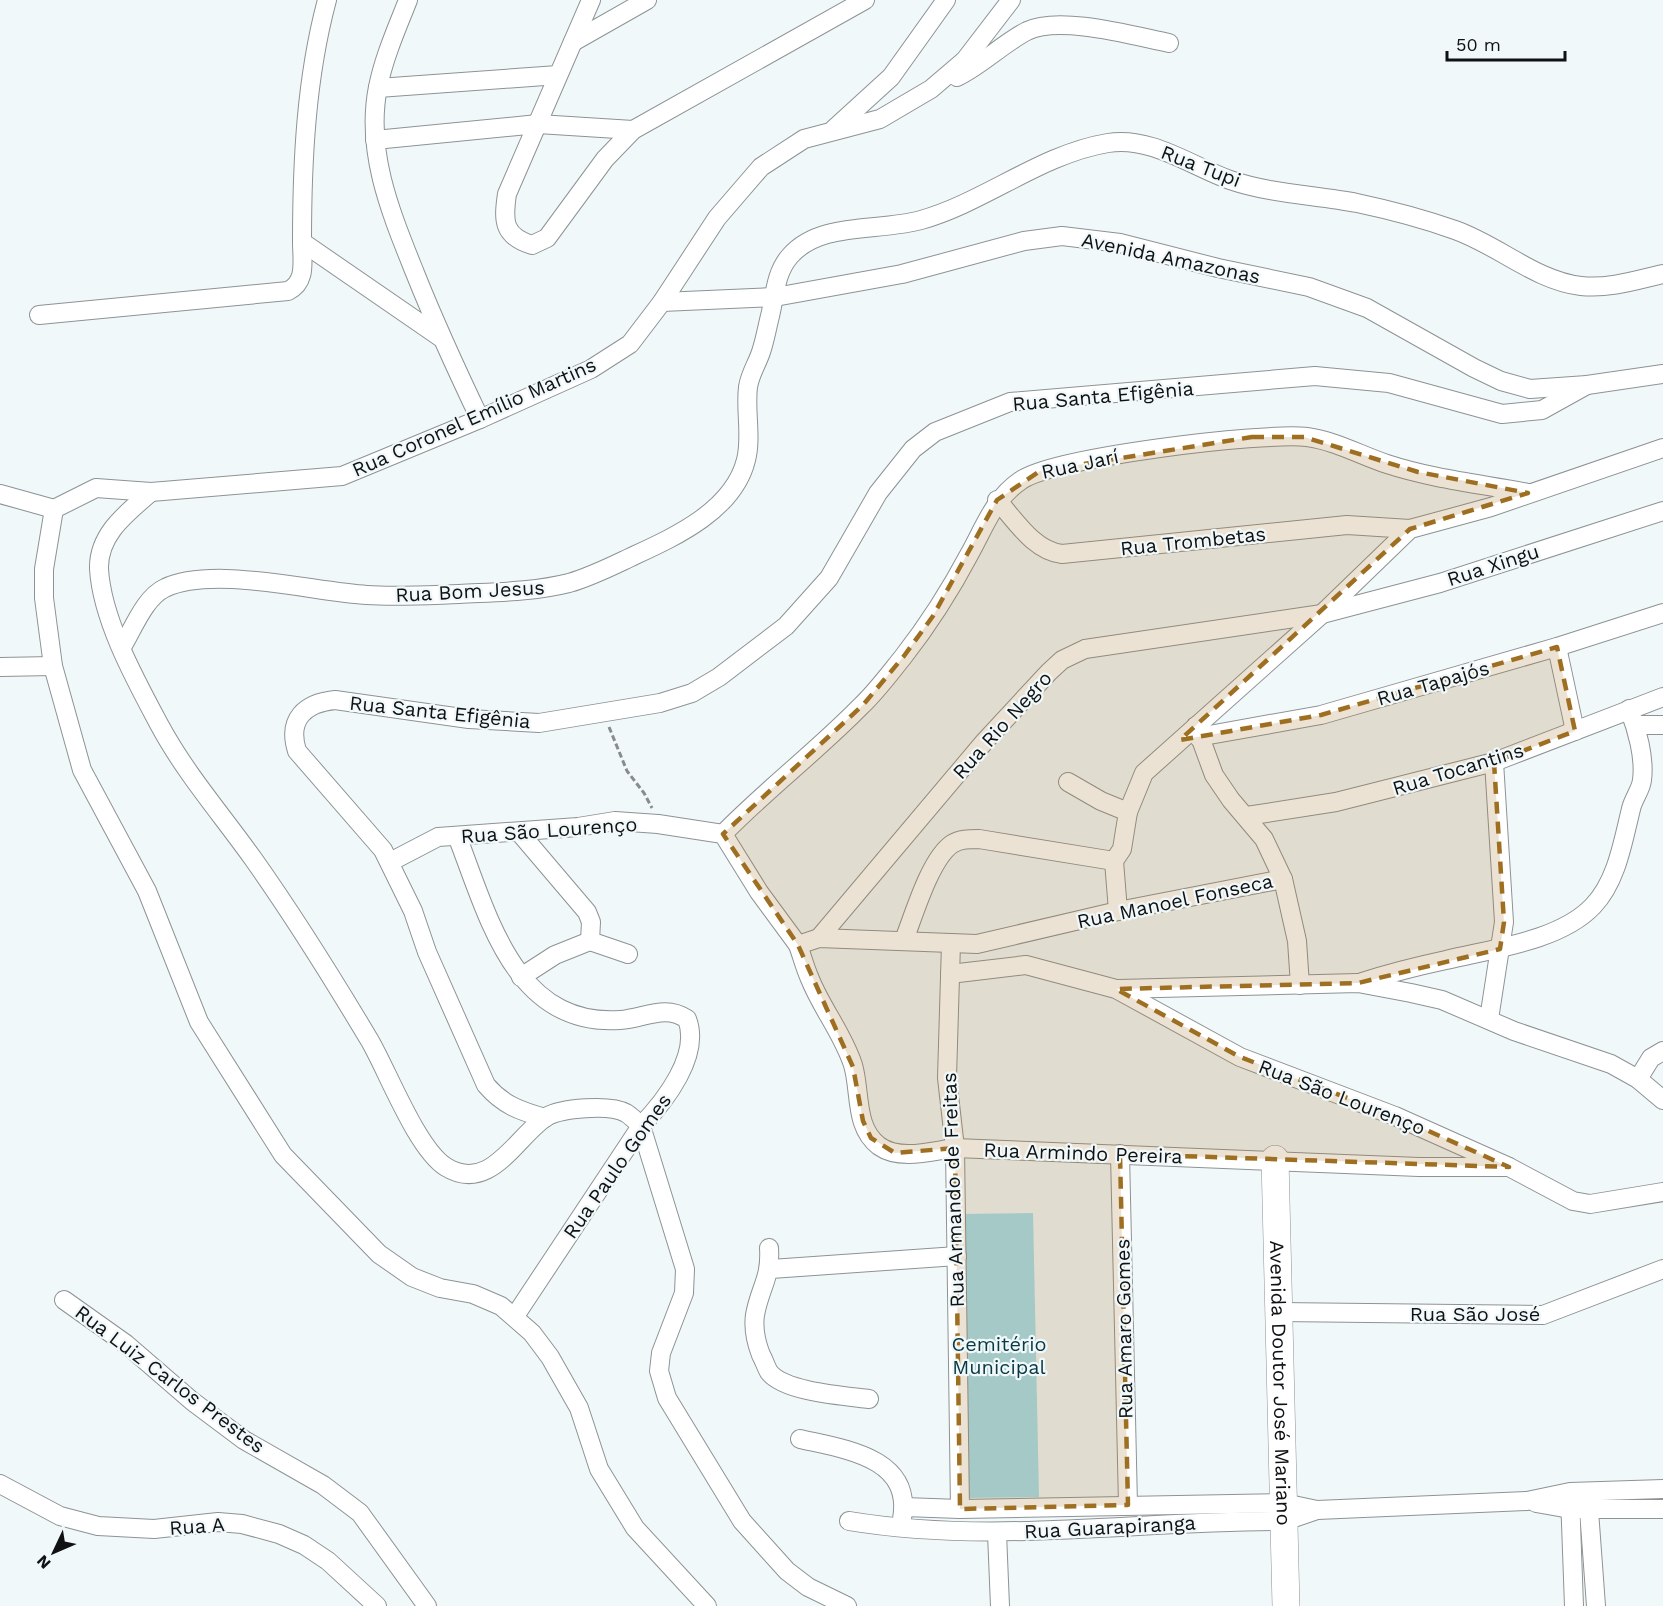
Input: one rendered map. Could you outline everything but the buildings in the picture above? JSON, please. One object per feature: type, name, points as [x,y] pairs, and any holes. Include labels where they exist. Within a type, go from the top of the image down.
[{"type":"street","points":[[39,315],[288,291],[295,288],[302,278],[302,180],[315,46],[327,0]]},
{"type":"street","points":[[408,0],[391,41],[378,88],[375,140],[379,171],[391,214],[440,337],[480,420]]},
{"type":"street","points":[[591,0],[507,194],[504,214],[514,237],[532,245],[548,238],[605,159],[633,130],[865,0]]},
{"type":"street","points":[[573,42],[646,0]]},
{"type":"street","points":[[828,134],[891,77],[946,0]]},
{"type":"street","name":"Rua Coronel Emílio Martins","points":[[54,509],[96,488],[151,492],[342,476],[480,420],[591,369],[630,344],[662,302],[717,218],[761,167],[804,139],[880,119],[931,89],[965,60],[1011,0]]},
{"type":"street","points":[[931,89],[970,71],[1028,30],[1051,26],[1097,28],[1169,43]]},
{"type":"street","points":[[378,88],[558,75]]},
{"type":"street","points":[[375,140],[538,124],[633,130]]},
{"type":"street","name":"Rua Tupi","points":[[775,297],[778,276],[788,258],[803,244],[823,235],[890,228],[925,219],[1081,151],[1107,143],[1129,141],[1148,146],[1229,180],[1254,187],[1357,203],[1458,231],[1558,282],[1585,287],[1622,284],[1663,273]]},
{"type":"street","name":"Avenida Amazonas","points":[[662,302],[775,297],[902,274],[1024,240],[1062,236],[1120,243],[1218,268],[1309,287],[1367,308],[1501,381],[1530,388],[1587,385],[1663,374]]},
{"type":"street","points":[[302,242],[440,337]]},
{"type":"street","name":"Rua Bom Jesus","points":[[122,647],[155,595],[163,589],[182,583],[206,580],[263,581],[366,595],[535,590],[574,582],[679,533],[717,504],[741,473],[747,458],[746,416],[749,381],[760,353],[775,297]]},
{"type":"street","name":"Rua Santa Efigênia","points":[[544,1118],[513,1109],[498,1099],[486,1085],[390,862],[383,850],[297,751],[293,729],[296,720],[312,706],[322,701],[335,700],[470,719],[539,723],[660,704],[692,693],[719,677],[786,626],[829,578],[878,493],[913,449],[935,432],[1010,402],[1315,376],[1389,383],[1502,414],[1542,410],[1587,385]]},
{"type":"street","name":"Rua Jarí","points":[[723,834],[758,798],[863,705],[933,616],[970,554],[998,500],[1023,478],[1040,471],[1119,455],[1252,437],[1304,437],[1325,440],[1386,464],[1418,472],[1528,492]]},
{"type":"street","points":[[1118,911],[1114,861],[1124,840],[1128,812],[1144,773],[1197,732],[1410,530],[1491,507],[1528,492],[1663,448]]},
{"type":"street","points":[[151,492],[123,517],[101,546],[99,568],[106,608],[122,647],[160,726],[185,767],[253,859],[324,966],[371,1043],[423,1141],[445,1166],[456,1171],[479,1174],[513,1151],[544,1118],[556,1112],[610,1108],[625,1113],[641,1126],[685,1269],[684,1293],[660,1353],[659,1371],[667,1398],[742,1521],[794,1576],[808,1587],[848,1606]]},
{"type":"street","points":[[0,494],[54,509],[44,569],[44,598],[53,666],[82,770],[147,891],[199,1022],[283,1155],[379,1254],[396,1267],[440,1288],[473,1294],[501,1306],[532,1333],[563,1378],[579,1408],[599,1469],[635,1528],[707,1606]]},
{"type":"street","name":"Rua Trombetas","points":[[998,500],[1041,547],[1050,553],[1062,554],[1347,525],[1410,530]]},
{"type":"street","name":"Rua Xingu","points":[[1322,614],[1440,583],[1663,511]]},
{"type":"street","name":"Rua Tapajós","points":[[1197,732],[1321,715],[1557,647],[1663,613]]},
{"type":"street","name":"Rua Rio Negro","points":[[819,938],[985,741],[1062,660],[1085,649],[1322,614]]},
{"type":"street","points":[[1557,647],[1575,731]]},
{"type":"street","points":[[0,667],[53,666]]},
{"type":"street","name":"Rua Tocantins","points":[[1247,816],[1368,795],[1494,762],[1575,731],[1632,717],[1663,697]]},
{"type":"street","points":[[1116,989],[1358,983],[1447,959],[1500,949],[1575,922],[1594,905],[1607,885],[1629,829],[1631,809],[1642,782],[1632,717],[1663,725]]},
{"type":"street","name":"Rua Manoel Fonseca","points":[[951,943],[977,944],[1118,911],[1282,879],[1264,839],[1247,816],[1231,800],[1214,775],[1197,732]]},
{"type":"street","points":[[1489,1019],[1504,922],[1494,762]]},
{"type":"street","points":[[1068,782],[1101,801],[1128,812]]},
{"type":"street","name":"Rua São Lourenço","points":[[390,862],[438,837],[519,832],[615,821],[658,824],[723,834]]},
{"type":"street","points":[[519,832],[587,912],[591,922],[590,941]]},
{"type":"street","points":[[723,834],[759,892],[798,945],[819,938],[951,943]]},
{"type":"street","name":"Rua Paulo Gomes","points":[[457,836],[497,934],[521,977],[536,994],[552,1006],[578,1015],[621,1020],[667,1011],[687,1019],[691,1030],[691,1043],[666,1100],[641,1126],[515,1317]]},
{"type":"street","points":[[904,940],[934,867],[949,845],[958,841],[979,839],[1114,861]]},
{"type":"street","points":[[1282,879],[1295,930],[1300,985]]},
{"type":"street","points":[[950,974],[1026,964],[1034,932]]},
{"type":"street","points":[[521,977],[555,955],[590,941],[628,954]]},
{"type":"street","name":"Rua Armando de Freitas","points":[[951,943],[947,1078],[955,1148],[960,1509]]},
{"type":"street","name":"Rua Armindo Pereira","points":[[798,945],[810,979],[842,1039],[853,1067],[863,1121],[871,1138],[895,1153],[909,1154],[955,1148],[1409,1167],[1509,1167]]},
{"type":"street","name":"Rua São Lourenço","points":[[1026,964],[1116,989],[1240,1057],[1395,1116],[1509,1167],[1573,1200],[1590,1204],[1663,1192]]},
{"type":"street","points":[[1358,983],[1442,1000],[1514,1031],[1611,1064],[1638,1079],[1663,1100]]},
{"type":"street","points":[[1638,1079],[1651,1058],[1663,1051]]},
{"type":"street","name":"Rua Amaro Gomes","points":[[1120,1154],[1128,1505]]},
{"type":"street","name":"Avenida Doutor José Mariano","points":[[1283,1160],[1283,1312],[1296,1511],[1286,1606]]},
{"type":"street","points":[[769,1248],[771,1269],[756,1313],[754,1329],[758,1348],[769,1372],[778,1380],[810,1391],[869,1399]]},
{"type":"street","points":[[771,1269],[957,1256]]},
{"type":"street","name":"Rua São José","points":[[1283,1312],[1543,1316],[1663,1269]]},
{"type":"street","name":"Rua Luiz Carlos Prestes","points":[[64,1300],[126,1344],[192,1401],[244,1440],[323,1485],[360,1513],[427,1606]]},
{"type":"street","points":[[800,1439],[847,1450],[881,1465],[898,1480],[904,1507],[900,1530]]},
{"type":"street","name":"Rua A","points":[[0,1484],[60,1516],[98,1526],[154,1529],[218,1522],[242,1524],[279,1534],[304,1545],[328,1561],[376,1606]]},
{"type":"street","name":"Rua Guarapiranga","points":[[849,1521],[900,1530],[997,1533],[1296,1511],[1579,1500],[1663,1489]]},
{"type":"street","points":[[1579,1500],[1663,1509]]},
{"type":"street","points":[[1574,1606],[1579,1500]]},
{"type":"street","points":[[1579,1500],[1596,1606]]},
{"type":"street","name":"Rua Guarapiranga","points":[[904,1507],[960,1509],[1128,1505],[1296,1511]]},
{"type":"street","points":[[1296,1511],[1302,1606]]},
{"type":"street","points":[[997,1533],[1000,1606]]},
{"type":"path","points":[[603,713],[627,771],[650,801],[658,824]]},
{"type":"highlighted area","points":[[1252,437],[1304,437],[1418,472],[1528,493],[1410,529],[1180,740],[1321,715],[1557,647],[1575,731],[1494,762],[1504,922],[1500,949],[1358,983],[1116,989],[1240,1057],[1395,1116],[1509,1167],[1120,1154],[1128,1505],[960,1509],[955,1148],[895,1153],[871,1138],[863,1121],[853,1067],[798,945],[723,834],[863,705],[904,656],[933,616],[997,500],[1040,471]]},
{"type":"green space","name":"Cemitério Municipal","points":[[1033,1213],[1039,1497],[966,1498],[959,1214]]}]
